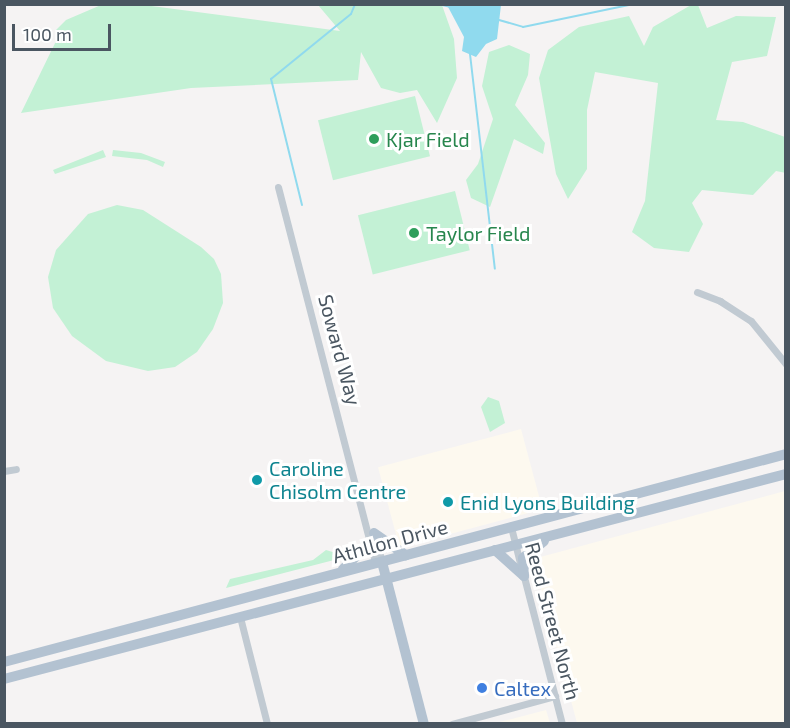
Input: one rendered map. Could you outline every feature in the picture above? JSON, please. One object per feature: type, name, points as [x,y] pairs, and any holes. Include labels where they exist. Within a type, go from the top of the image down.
[{"type":"main road","name":"Athllon Drive","points":[[4,663],[786,454]]},
{"type":"main road","name":"Athllon Drive","points":[[4,679],[786,474]]},
{"type":"main road","points":[[524,576],[523,562],[527,552],[554,535]]},
{"type":"main road","points":[[338,573],[372,538],[406,555]]},
{"type":"main road","points":[[495,550],[524,576]]},
{"type":"main road","name":"Soward Way","points":[[378,562],[424,723]]},
{"type":"main road","name":"Soward Way","points":[[383,580],[418,723]]},
{"type":"main road","points":[[191,612],[228,608],[240,617],[243,602],[261,594]]},
{"type":"street","name":"Soward Way","points":[[278,187],[378,562]]},
{"type":"street","points":[[697,292],[720,301],[751,321],[786,364]]},
{"type":"street","points":[[4,471],[16,469]]},
{"type":"street","name":"Reed Street North","points":[[511,527],[562,723]]},
{"type":"street","points":[[240,617],[267,723]]},
{"type":"street","points":[[452,723],[555,696]]},
{"type":"shaded area","points":[[521,429],[542,509],[400,547],[378,467]]},
{"type":"shaded area","points":[[785,491],[785,723],[577,723],[533,559]]},
{"type":"shaded area","points":[[546,710],[550,723],[496,723]]},
{"type":"green space","points":[[101,5],[144,5],[340,31],[318,5],[442,5],[454,39],[457,78],[437,123],[417,90],[400,93],[381,88],[361,52],[358,80],[191,88],[21,113],[59,35],[56,30],[66,20]]},
{"type":"green space","points":[[691,5],[698,5],[707,28],[736,16],[776,17],[767,56],[732,62],[716,120],[743,122],[785,137],[786,173],[776,171],[753,195],[702,190],[692,203],[703,224],[689,252],[654,248],[632,232],[645,201],[658,83],[595,72],[587,110],[587,169],[568,199],[556,174],[539,78],[548,50],[579,27],[629,16],[644,46],[653,27]]},
{"type":"green space","points":[[509,45],[530,54],[528,75],[515,105],[545,143],[543,154],[514,139],[490,207],[471,198],[466,180],[478,164],[493,119],[482,86],[489,52]]},
{"type":"green space","name":"Kjar Field","points":[[415,96],[430,156],[333,180],[318,120]]},
{"type":"green space","points":[[103,150],[106,157],[55,174],[53,170]]},
{"type":"green space","points":[[113,150],[141,153],[165,162],[163,167],[147,160],[112,156]]},
{"type":"green space","name":"Taylor Field","points":[[455,191],[470,250],[373,274],[358,215]]},
{"type":"green space","points":[[117,205],[143,210],[201,247],[214,259],[221,274],[223,303],[213,329],[197,352],[175,367],[148,371],[106,361],[72,336],[53,308],[48,277],[56,250],[88,214]]},
{"type":"green space","points":[[488,397],[499,401],[505,423],[490,432],[481,407]]},
{"type":"green space","points":[[326,550],[336,553],[334,560],[226,588],[230,579],[313,560]]},
{"type":"water","points":[[447,5],[501,5],[497,39],[486,44],[476,57],[462,51],[464,37]]},
{"type":"waterway","points":[[302,205],[271,79],[351,14],[355,4]]},
{"type":"waterway","points":[[438,4],[450,7]]},
{"type":"waterway","points":[[499,20],[523,27],[634,4]]},
{"type":"waterway","points":[[470,54],[495,269]]},
{"type":"place","name":"Kjar Field","points":[[374,139]]},
{"type":"place","name":"Taylor Field","points":[[414,233]]},
{"type":"place","name":"Caroline Chisolm Centre","points":[[257,480]]},
{"type":"place","name":"Enid Lyons Building","points":[[448,502]]},
{"type":"place","name":"Caltex","points":[[482,688]]}]
